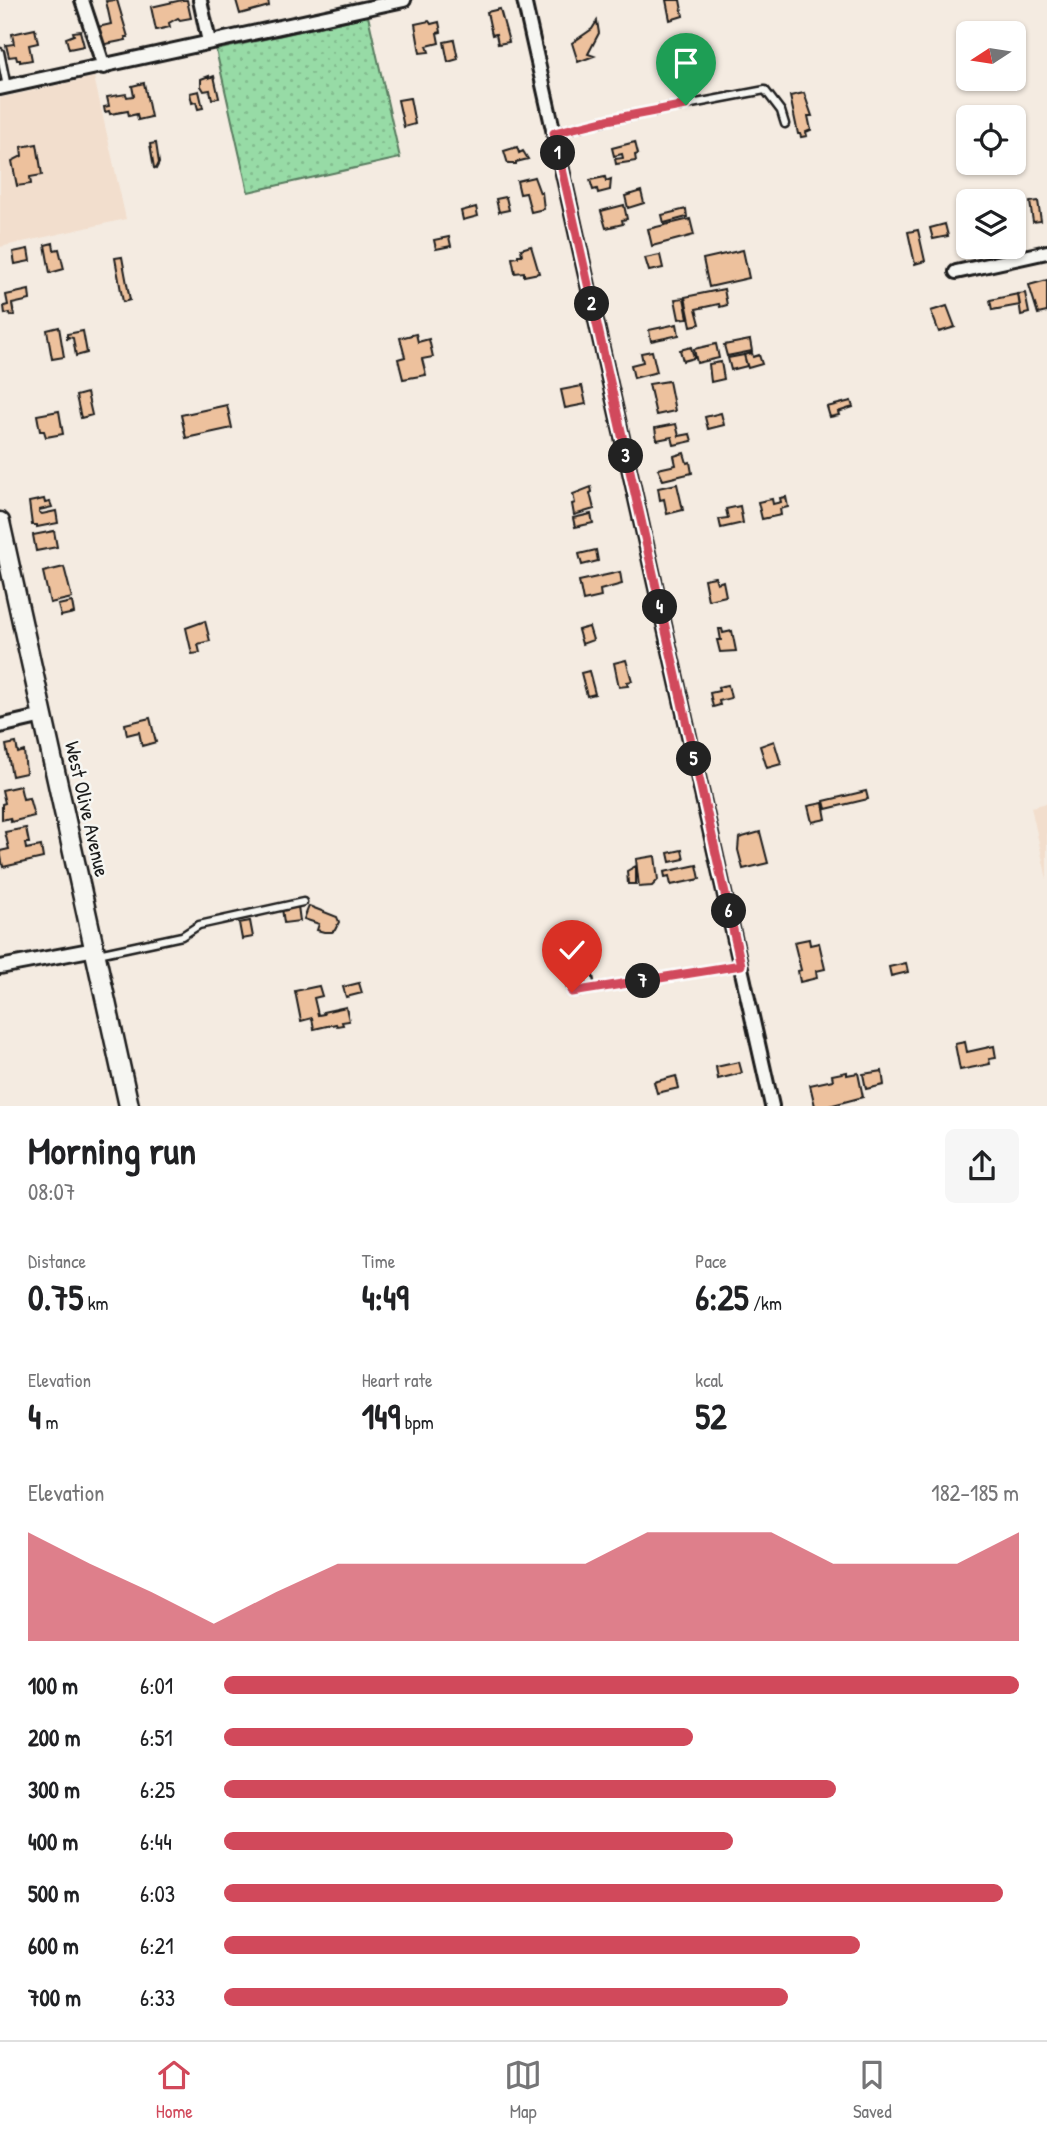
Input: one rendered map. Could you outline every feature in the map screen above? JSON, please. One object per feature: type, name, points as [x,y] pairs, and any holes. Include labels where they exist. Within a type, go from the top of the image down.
[{"type":"main road","name":"West Olive Avenue","points":[[0,522],[129,1105]]},
{"type":"street","points":[[82,0],[104,67]]},
{"type":"street","points":[[200,0],[209,42]]},
{"type":"street","points":[[4,88],[104,67],[365,4],[404,0]]},
{"type":"street","points":[[524,0],[772,1105]]},
{"type":"street","points":[[956,272],[1047,252]]},
{"type":"street","points":[[0,726],[43,716]]},
{"type":"street","points":[[0,967],[96,952]]},
{"type":"lane","points":[[0,52],[4,88]]},
{"type":"lane","points":[[554,133],[607,120],[765,90],[781,111],[785,124]]},
{"type":"lane","points":[[96,952],[182,936],[206,923],[303,902]]},
{"type":"lane","points":[[591,989],[584,952],[565,956],[572,992],[591,989],[741,965]]},
{"type":"shaded area","points":[[94,77],[126,219],[0,247],[0,98]]},
{"type":"shaded area","points":[[1047,803],[1047,879],[1031,807]]},
{"type":"green space","points":[[368,16],[400,158],[248,192],[216,50]]},
{"type":"building","points":[[117,0],[128,37],[125,37],[126,40],[101,45],[98,27],[111,24],[106,1]]},
{"type":"building","points":[[187,0],[191,18],[178,18],[169,23],[170,27],[156,30],[151,7]]},
{"type":"building","points":[[236,0],[268,0],[269,6],[240,14]]},
{"type":"building","points":[[666,0],[680,0],[683,16],[670,20]]},
{"type":"building","points":[[500,9],[509,42],[498,44],[496,34],[492,35],[487,12]]},
{"type":"building","points":[[429,21],[431,24],[439,22],[439,43],[427,46],[429,52],[420,53],[415,24]]},
{"type":"building","points":[[597,21],[599,33],[588,54],[594,56],[578,62],[572,43],[592,29]]},
{"type":"building","points":[[35,29],[38,43],[29,45],[32,60],[20,62],[16,56],[9,57],[6,45],[14,44],[12,34]]},
{"type":"building","points":[[80,31],[84,46],[69,49],[66,38],[74,35],[73,32]]},
{"type":"building","points":[[454,40],[458,59],[448,62],[444,42]]},
{"type":"building","points":[[214,76],[219,98],[212,99],[210,90],[204,91],[201,86],[201,79]]},
{"type":"building","points":[[144,83],[151,117],[138,120],[137,114],[129,116],[128,111],[110,114],[109,111],[105,112],[104,107],[109,106],[107,97],[126,94],[127,97],[134,96],[132,86]]},
{"type":"building","points":[[199,91],[203,108],[198,109],[196,102],[192,103],[190,93]]},
{"type":"building","points":[[804,93],[812,116],[808,116],[811,130],[806,132],[807,136],[801,137],[798,134],[790,96]]},
{"type":"building","points":[[410,98],[415,124],[404,127],[398,100]]},
{"type":"building","points":[[635,142],[638,154],[635,155],[636,161],[616,164],[615,159],[623,158],[622,154],[614,156],[612,148]]},
{"type":"building","points":[[156,143],[159,163],[156,169],[150,144]]},
{"type":"building","points":[[37,144],[42,175],[30,177],[31,184],[17,186],[12,161],[22,156],[21,147]]},
{"type":"building","points":[[517,147],[519,153],[523,151],[528,159],[508,164],[504,151]]},
{"type":"building","points":[[534,177],[540,193],[542,192],[544,209],[531,212],[526,193],[520,194],[517,181]]},
{"type":"building","points":[[605,177],[606,181],[611,179],[610,190],[598,193],[597,189],[593,190],[590,180]]},
{"type":"building","points":[[641,191],[644,203],[628,208],[625,196]]},
{"type":"building","points":[[506,197],[509,210],[499,212],[496,199]]},
{"type":"building","points":[[1038,201],[1041,221],[1033,222],[1030,202]]},
{"type":"building","points":[[624,205],[627,219],[622,220],[623,224],[606,228],[601,211]]},
{"type":"building","points":[[476,207],[478,216],[463,220],[461,211]]},
{"type":"building","points":[[686,209],[687,217],[664,223],[662,215]]},
{"type":"building","points":[[690,219],[694,235],[652,246],[648,229]]},
{"type":"building","points":[[945,224],[948,236],[933,239],[930,228]]},
{"type":"building","points":[[918,230],[925,261],[915,264],[908,232]]},
{"type":"building","points":[[449,237],[451,246],[436,249],[434,240]]},
{"type":"building","points":[[53,243],[54,250],[59,249],[64,269],[50,273],[45,245]]},
{"type":"building","points":[[531,246],[539,273],[524,276],[524,272],[515,273],[512,258],[522,255],[521,249]]},
{"type":"building","points":[[28,249],[30,261],[15,264],[13,252]]},
{"type":"building","points":[[743,250],[749,278],[709,287],[703,259]]},
{"type":"building","points":[[660,255],[663,268],[649,271],[645,258]]},
{"type":"building","points":[[122,257],[130,300],[123,302],[115,258]]},
{"type":"building","points":[[1047,280],[1047,312],[1038,314],[1029,285]]},
{"type":"building","points":[[724,289],[727,305],[696,309],[700,324],[691,326],[685,297]]},
{"type":"building","points":[[29,290],[30,300],[12,304],[14,315],[5,314],[4,306],[8,305],[6,295]]},
{"type":"building","points":[[1025,293],[1029,313],[1021,315],[1018,294]]},
{"type":"building","points":[[1018,294],[1020,305],[992,310],[990,300]]},
{"type":"building","points":[[684,298],[688,318],[679,319],[675,299]]},
{"type":"building","points":[[947,306],[955,327],[939,332],[931,311]]},
{"type":"building","points":[[677,324],[679,335],[651,341],[649,330]]},
{"type":"building","points":[[59,327],[64,357],[52,359],[47,330]]},
{"type":"building","points":[[83,331],[87,353],[76,356],[73,338],[68,337],[67,340],[67,334]]},
{"type":"building","points":[[416,334],[418,342],[429,339],[433,357],[422,359],[426,375],[403,379],[398,359],[405,357],[400,338]]},
{"type":"building","points":[[750,340],[752,351],[727,356],[724,345]]},
{"type":"building","points":[[716,344],[719,358],[697,363],[694,349]]},
{"type":"building","points":[[691,347],[694,358],[683,361],[680,350]]},
{"type":"building","points":[[652,351],[657,372],[634,378],[631,365],[643,362],[641,353]]},
{"type":"building","points":[[752,353],[753,357],[759,355],[762,364],[748,368],[744,355]]},
{"type":"building","points":[[744,355],[747,366],[731,370],[728,358]]},
{"type":"building","points":[[721,362],[724,379],[711,382],[709,364]]},
{"type":"building","points":[[669,381],[675,411],[656,415],[649,384]]},
{"type":"building","points":[[582,386],[586,404],[565,408],[561,390]]},
{"type":"building","points":[[87,393],[92,415],[81,418],[76,396]]},
{"type":"building","points":[[851,401],[853,407],[830,417],[827,407]]},
{"type":"building","points":[[227,405],[232,428],[186,438],[181,415]]},
{"type":"building","points":[[59,411],[63,434],[46,437],[44,431],[40,431],[37,415]]},
{"type":"building","points":[[721,413],[724,425],[708,429],[705,417]]},
{"type":"building","points":[[676,424],[679,436],[690,434],[692,441],[674,445],[672,437],[657,440],[655,428]]},
{"type":"building","points":[[684,453],[687,463],[690,462],[692,473],[663,480],[658,469],[676,465],[674,456]]},
{"type":"building","points":[[677,484],[683,510],[667,514],[658,488]]},
{"type":"building","points":[[591,487],[594,509],[574,515],[573,494]]},
{"type":"building","points":[[786,497],[788,507],[780,509],[781,515],[762,519],[758,502],[772,499],[773,504]]},
{"type":"building","points":[[44,499],[45,503],[50,502],[52,507],[39,512],[42,514],[56,511],[58,523],[37,527],[32,525],[29,502]]},
{"type":"building","points":[[740,506],[743,523],[721,528],[719,519],[728,518],[726,509]]},
{"type":"building","points":[[591,514],[593,523],[575,527],[573,518]]},
{"type":"building","points":[[54,531],[57,547],[36,551],[33,535]]},
{"type":"building","points":[[596,550],[598,561],[582,565],[579,554]]},
{"type":"building","points":[[64,567],[72,598],[50,603],[43,572]]},
{"type":"building","points":[[620,572],[622,584],[600,590],[601,597],[583,601],[579,581]]},
{"type":"building","points":[[715,577],[717,583],[723,581],[726,596],[708,600],[704,579]]},
{"type":"building","points":[[72,602],[74,613],[61,616],[58,605]]},
{"type":"building","points":[[205,621],[210,641],[198,644],[200,653],[192,654],[186,628]]},
{"type":"building","points":[[589,627],[593,640],[582,644],[578,630]]},
{"type":"building","points":[[719,629],[722,629],[723,633],[732,631],[736,651],[720,652],[717,640],[721,640]]},
{"type":"building","points":[[626,660],[632,681],[627,682],[628,686],[619,687],[614,663]]},
{"type":"building","points":[[589,671],[595,694],[587,696],[581,673]]},
{"type":"building","points":[[728,685],[731,698],[719,701],[720,705],[713,707],[710,693],[719,691],[718,687]]},
{"type":"building","points":[[150,718],[156,742],[142,746],[139,732],[127,735],[125,724]]},
{"type":"building","points":[[774,741],[781,764],[767,768],[760,746]]},
{"type":"building","points":[[16,743],[18,753],[24,751],[26,773],[12,776],[6,745]]},
{"type":"building","points":[[20,786],[23,799],[29,798],[34,816],[11,822],[10,818],[2,820],[2,804],[5,803],[2,790]]},
{"type":"building","points":[[866,791],[868,799],[826,809],[824,801]]},
{"type":"building","points":[[823,803],[826,819],[812,822],[808,806]]},
{"type":"building","points":[[26,828],[29,843],[25,843],[26,849],[41,846],[43,858],[3,867],[0,851],[9,849],[5,832]]},
{"type":"building","points":[[760,832],[768,863],[743,869],[738,850],[739,838]]},
{"type":"building","points":[[682,850],[684,859],[670,862],[668,853]]},
{"type":"building","points":[[655,856],[658,880],[652,886],[639,887],[636,859]]},
{"type":"building","points":[[697,865],[700,879],[671,885],[669,876],[665,877],[664,872]]},
{"type":"building","points":[[636,866],[636,884],[628,884],[627,871]]},
{"type":"building","points":[[298,906],[300,921],[284,923],[282,908]]},
{"type":"building","points":[[309,906],[337,917],[339,922],[335,930],[317,930],[319,924],[304,919]]},
{"type":"building","points":[[250,921],[253,937],[242,939],[239,923]]},
{"type":"building","points":[[809,939],[810,945],[819,943],[825,969],[816,971],[817,978],[800,982],[798,971],[801,970],[794,942]]},
{"type":"building","points":[[906,963],[908,972],[891,976],[889,967]]},
{"type":"building","points":[[359,983],[362,993],[346,997],[343,987]]},
{"type":"building","points":[[319,986],[322,996],[314,998],[318,1015],[346,1007],[349,1021],[342,1022],[343,1025],[314,1029],[312,1018],[301,1021],[295,991]]},
{"type":"building","points":[[965,1042],[967,1052],[994,1046],[996,1058],[989,1059],[990,1064],[960,1070],[955,1044]]},
{"type":"building","points":[[739,1062],[742,1073],[718,1079],[716,1067]]},
{"type":"building","points":[[882,1071],[884,1085],[866,1089],[863,1074]]},
{"type":"building","points":[[847,1072],[847,1075],[858,1073],[863,1097],[829,1106],[815,1106],[810,1085],[833,1080],[832,1075]]},
{"type":"building","points":[[676,1076],[679,1088],[657,1093],[654,1082]]},
{"type":"route","points":[[572,992],[741,965],[554,133],[686,105]]}]
